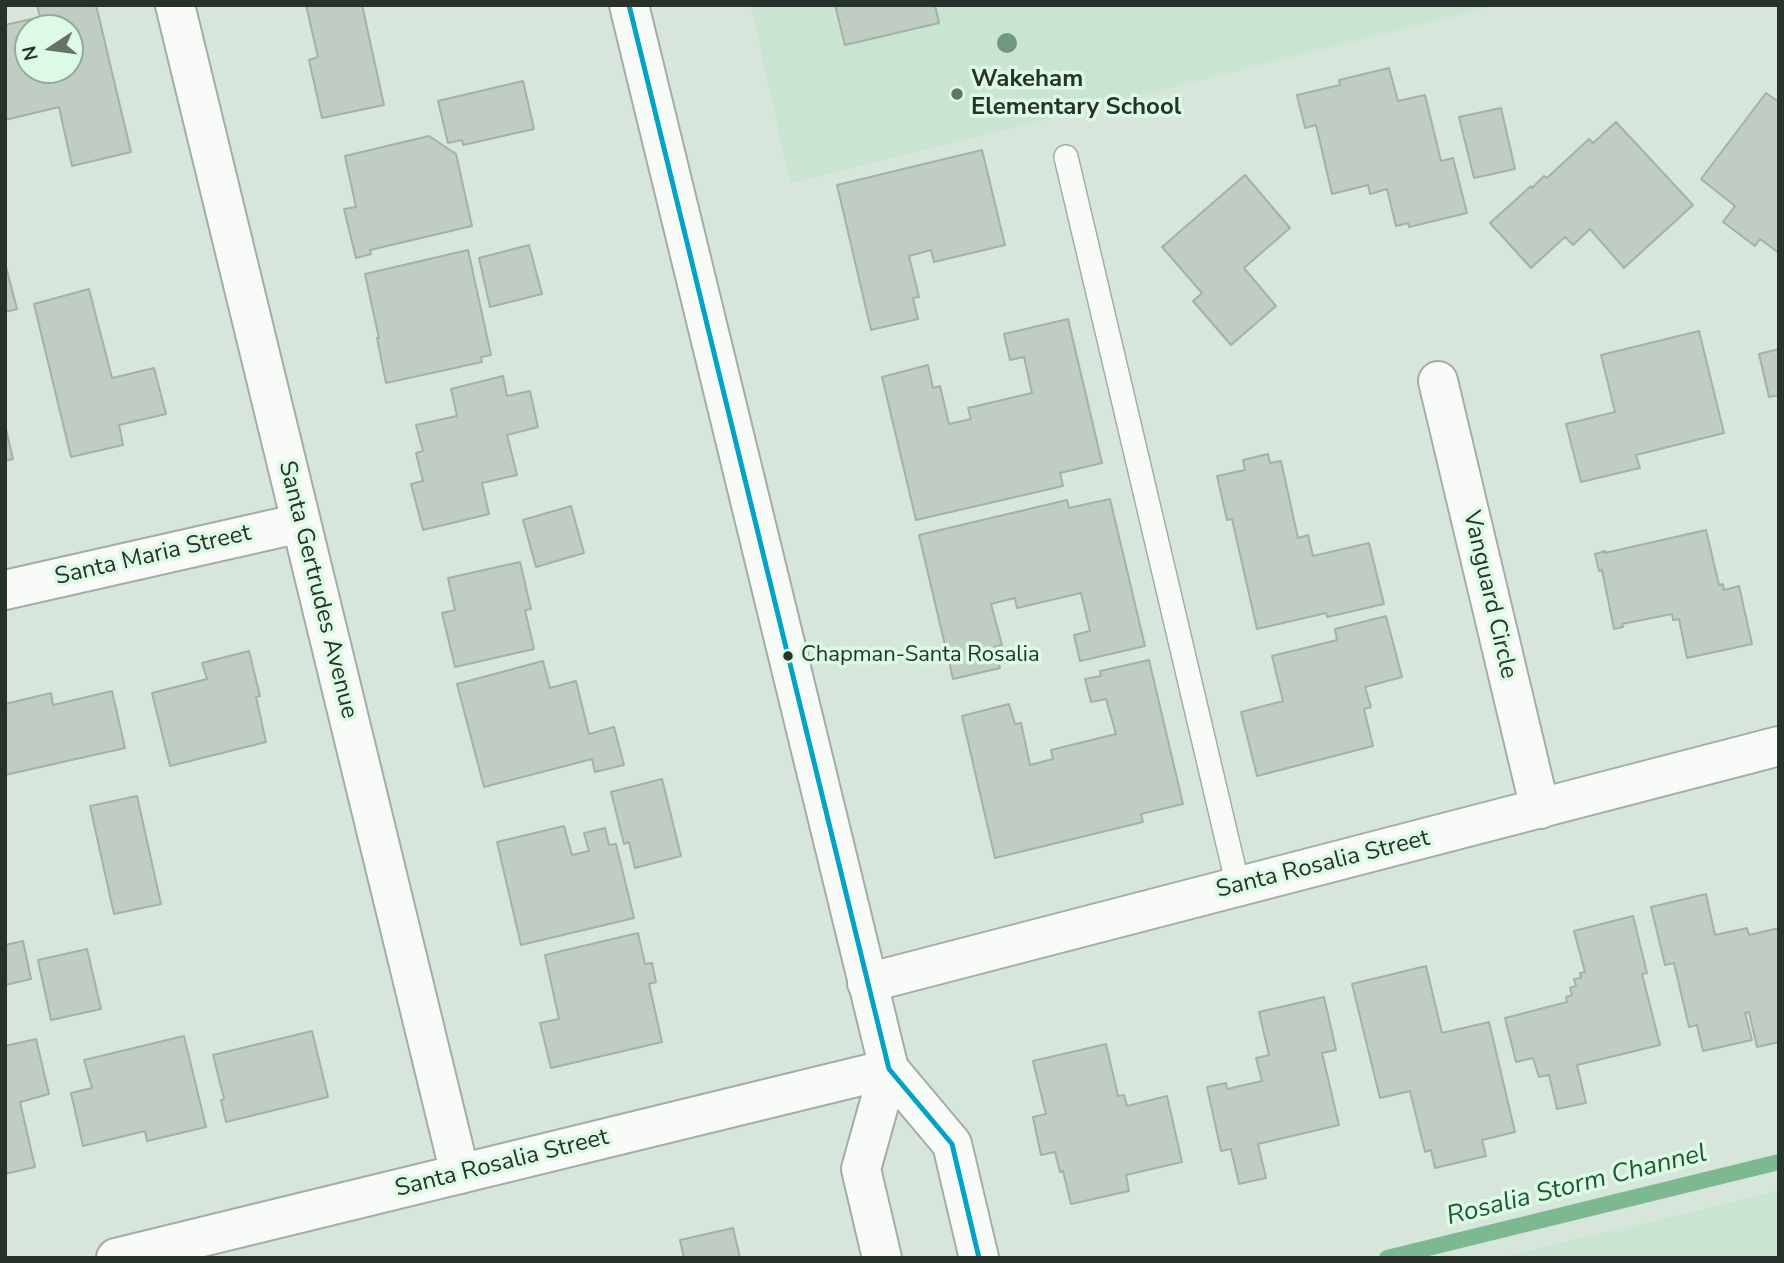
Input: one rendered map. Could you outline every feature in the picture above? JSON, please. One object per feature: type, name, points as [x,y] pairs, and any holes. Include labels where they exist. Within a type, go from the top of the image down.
[{"type":"street","name":"Santa Gertrudes Avenue","points":[[175,5],[460,1174]]},
{"type":"street","points":[[629,5],[889,1069],[952,1144],[979,1258]]},
{"type":"street","name":"Vanguard Circle","points":[[1438,381],[1540,809]]},
{"type":"street","name":"Santa Maria Street","points":[[5,590],[301,523]]},
{"type":"street","name":"Santa Rosalia Street","points":[[867,983],[1779,746]]},
{"type":"street","points":[[882,1258],[861,1169],[889,1069]]},
{"type":"street","name":"Santa Rosalia Street","points":[[116,1258],[889,1069]]},
{"type":"lane","points":[[1066,157],[1238,887]]},
{"type":"shaded area","name":"Wakeham Elementary School","points":[[751,5],[1499,5],[790,183]]},
{"type":"shaded area","points":[[1779,1191],[1779,1258],[1499,1258]]},
{"type":"building","points":[[37,5],[96,5],[131,152],[72,166],[59,107],[5,120],[5,25],[14,23],[14,84],[84,84],[84,14],[39,14]]},
{"type":"building","points":[[306,5],[362,5],[384,105],[322,118],[309,60],[318,57]]},
{"type":"building","points":[[835,5],[935,5],[939,23],[845,45]]},
{"type":"building","points":[[1389,68],[1398,101],[1425,95],[1441,161],[1453,158],[1467,213],[1409,227],[1408,223],[1396,226],[1387,189],[1370,194],[1368,185],[1332,194],[1316,125],[1305,128],[1297,95],[1340,85],[1339,80]]},
{"type":"building","points":[[523,81],[534,129],[463,145],[462,140],[448,143],[438,101]]},
{"type":"building","points":[[1766,93],[1779,102],[1779,253],[1760,239],[1755,246],[1723,222],[1735,206],[1701,179]]},
{"type":"building","points":[[1501,108],[1515,169],[1474,178],[1459,117]]},
{"type":"building","points":[[1616,122],[1693,205],[1624,268],[1590,229],[1573,245],[1565,237],[1531,268],[1490,223],[1531,186],[1532,188],[1544,176],[1547,178],[1589,139],[1593,143]]},
{"type":"building","points":[[429,136],[456,154],[472,226],[370,250],[371,254],[356,258],[344,209],[356,207],[345,156]]},
{"type":"building","points":[[982,150],[1005,245],[934,262],[931,250],[909,256],[919,297],[913,298],[918,319],[871,330],[837,185]]},
{"type":"building","points":[[1245,175],[1290,228],[1244,268],[1276,306],[1231,345],[1193,301],[1202,293],[1162,247]]},
{"type":"building","points":[[529,245],[542,294],[490,307],[479,258]]},
{"type":"building","points":[[468,250],[491,355],[481,357],[482,362],[386,383],[365,274]]},
{"type":"building","points":[[5,263],[17,309],[5,312]]},
{"type":"building","points":[[89,289],[112,378],[154,368],[166,414],[119,425],[123,445],[71,457],[34,304]]},
{"type":"building","points":[[1068,319],[1102,463],[1060,473],[1063,486],[916,520],[882,377],[928,365],[933,388],[940,386],[949,424],[971,419],[968,408],[1032,393],[1024,357],[1010,360],[1004,334]]},
{"type":"building","points":[[1699,331],[1724,433],[1636,455],[1640,468],[1581,482],[1566,424],[1615,412],[1601,355]]},
{"type":"building","points":[[1779,349],[1779,395],[1769,397],[1759,354]]},
{"type":"building","points":[[503,376],[507,396],[530,391],[538,427],[507,435],[517,475],[482,483],[489,514],[423,530],[411,484],[423,481],[416,453],[423,451],[416,425],[457,416],[451,389]]},
{"type":"building","points":[[5,425],[13,459],[5,461]]},
{"type":"building","points":[[1268,454],[1270,463],[1281,461],[1298,538],[1308,535],[1313,556],[1369,543],[1384,604],[1327,617],[1326,613],[1257,629],[1232,519],[1227,520],[1217,476],[1245,470],[1243,460]]},
{"type":"building","points":[[1110,499],[1145,646],[1080,661],[1074,635],[1090,631],[1081,593],[1017,608],[1015,598],[991,604],[1002,645],[995,647],[1000,668],[953,679],[919,535],[1067,500],[1069,508]]},
{"type":"building","points":[[571,506],[584,553],[536,567],[523,520]]},
{"type":"building","points":[[1706,530],[1719,585],[1723,584],[1724,590],[1739,586],[1752,644],[1687,658],[1679,619],[1673,620],[1672,614],[1622,624],[1623,627],[1614,629],[1602,570],[1599,571],[1595,554]]},
{"type":"building","points":[[520,562],[531,609],[525,610],[534,649],[455,667],[442,613],[455,610],[448,578]]},
{"type":"building","points":[[1386,616],[1402,677],[1365,687],[1371,707],[1364,709],[1373,746],[1257,776],[1241,712],[1283,701],[1272,656],[1337,640],[1335,629]]},
{"type":"building","points":[[249,651],[260,696],[256,697],[266,742],[170,766],[152,693],[207,679],[202,663]]},
{"type":"building","points":[[1149,660],[1183,804],[1141,814],[1143,822],[995,858],[962,716],[1009,704],[1015,724],[1021,723],[1030,765],[1053,759],[1051,750],[1116,734],[1106,699],[1091,702],[1085,679],[1101,676],[1100,671]]},
{"type":"building","points":[[543,661],[550,688],[576,681],[589,734],[614,727],[624,765],[595,772],[592,759],[484,787],[457,684]]},
{"type":"building","points":[[112,691],[125,748],[5,775],[5,704],[51,693],[53,705]]},
{"type":"building","points":[[662,779],[681,856],[635,868],[629,842],[624,844],[611,792]]},
{"type":"building","points":[[137,796],[161,904],[114,914],[90,806]]},
{"type":"building","points":[[564,826],[572,855],[589,851],[584,833],[605,828],[609,845],[616,844],[634,918],[521,945],[497,842]]},
{"type":"building","points":[[1706,894],[1715,935],[1747,928],[1749,935],[1779,928],[1779,1042],[1757,1047],[1749,1012],[1745,1013],[1752,1040],[1703,1051],[1697,1025],[1689,1027],[1674,963],[1665,965],[1651,907]]},
{"type":"building","points":[[1633,916],[1647,973],[1642,974],[1660,1045],[1577,1065],[1586,1103],[1557,1109],[1549,1075],[1539,1077],[1533,1058],[1516,1062],[1505,1018],[1567,1002],[1566,997],[1572,995],[1570,988],[1576,986],[1574,979],[1581,978],[1580,973],[1585,972],[1574,931]]},
{"type":"building","points":[[638,933],[645,964],[652,963],[656,982],[649,984],[662,1042],[551,1068],[540,1023],[559,1019],[545,955]]},
{"type":"building","points":[[23,941],[31,979],[5,985],[5,945]]},
{"type":"building","points":[[87,949],[101,1009],[51,1020],[38,960]]},
{"type":"building","points":[[1426,966],[1442,1033],[1489,1022],[1515,1132],[1482,1140],[1486,1156],[1435,1168],[1431,1150],[1425,1152],[1410,1091],[1380,1098],[1352,984]]},
{"type":"building","points":[[1324,997],[1336,1050],[1322,1053],[1339,1125],[1258,1144],[1266,1178],[1239,1184],[1231,1149],[1221,1151],[1207,1087],[1226,1083],[1227,1089],[1262,1081],[1256,1058],[1269,1055],[1259,1012]]},
{"type":"building","points":[[312,1031],[328,1097],[226,1122],[221,1100],[224,1099],[213,1055]]},
{"type":"building","points":[[184,1036],[206,1127],[147,1141],[145,1131],[83,1146],[71,1093],[92,1088],[84,1060]]},
{"type":"building","points":[[36,1039],[49,1094],[20,1102],[35,1167],[5,1174],[5,1046]]},
{"type":"building","points":[[1106,1044],[1118,1096],[1124,1095],[1127,1106],[1167,1096],[1182,1162],[1126,1175],[1129,1191],[1071,1204],[1055,1152],[1041,1155],[1033,1117],[1046,1114],[1033,1061]]},
{"type":"building","points":[[733,1228],[740,1258],[684,1258],[680,1240]]},
{"type":"waterway","name":"Rosalia Storm Channel","points":[[1387,1258],[1779,1162]]},
{"type":"transit line","points":[[629,5],[889,1069],[952,1144],[979,1258]]},
{"type":"place","name":"Wakeham Elementary School","points":[[957,94]]},
{"type":"place","name":"Chapman-Santa Rosalia","points":[[788,656]]}]
